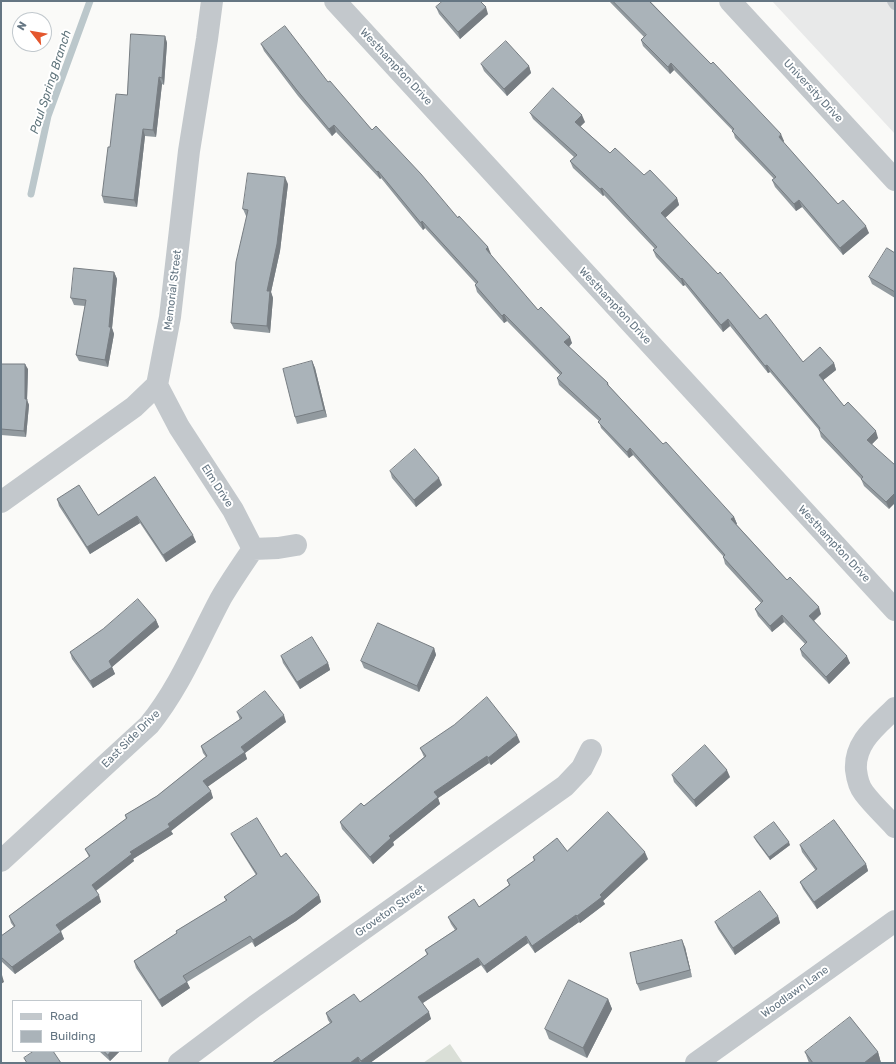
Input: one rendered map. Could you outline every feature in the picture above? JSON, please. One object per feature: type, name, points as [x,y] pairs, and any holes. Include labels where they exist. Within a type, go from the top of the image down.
[{"type":"street","name":"Memorial Street","points":[[157,385],[170,317],[190,150],[212,1]]},
{"type":"street","name":"Westhampton Drive","points":[[335,1],[895,610]]},
{"type":"street","name":"University Drive","points":[[730,1],[895,180]]},
{"type":"street","points":[[1,502],[134,407],[157,385]]},
{"type":"street","name":"Elm Drive","points":[[157,385],[179,427],[233,510],[253,549]]},
{"type":"street","points":[[253,549],[278,548],[296,545]]},
{"type":"street","name":"East Side Drive","points":[[1,861],[149,725],[174,691],[222,597],[253,549]]},
{"type":"street","points":[[895,708],[868,735],[860,747],[855,762],[856,778],[863,792],[895,827]]},
{"type":"street","name":"Groveton Street","points":[[179,1063],[261,1002],[565,786],[582,768],[591,750]]},
{"type":"street","name":"Woodlawn Lane","points":[[696,1063],[895,921]]},
{"type":"shaded area","points":[[772,1],[895,1],[895,134]]},
{"type":"shaded area","points":[[450,1044],[463,1063],[423,1063]]},
{"type":"building","points":[[443,1],[480,1],[486,7],[458,32],[436,7]]},
{"type":"building","points":[[613,1],[649,1],[711,64],[713,62],[781,134],[779,137],[838,204],[843,200],[866,226],[840,248],[799,200],[794,204],[772,180],[776,177],[732,131],[734,129],[671,63],[668,67],[641,40],[646,35]]},
{"type":"building","points":[[285,26],[328,82],[330,81],[372,130],[376,126],[421,174],[458,218],[459,216],[488,247],[486,249],[538,310],[541,307],[570,337],[564,342],[608,383],[607,384],[663,444],[666,442],[734,517],[731,519],[787,580],[790,577],[819,607],[809,616],[847,656],[826,677],[800,649],[807,642],[782,615],[770,626],[755,609],[763,601],[723,557],[725,555],[630,448],[627,452],[598,422],[601,419],[557,378],[562,373],[504,314],[502,316],[475,285],[478,282],[422,221],[421,223],[378,171],[377,172],[334,125],[329,129],[261,44]]},
{"type":"building","points":[[131,34],[165,36],[162,78],[159,77],[153,130],[143,129],[134,200],[102,196],[108,147],[110,147],[116,94],[127,95]]},
{"type":"building","points":[[506,41],[529,66],[504,89],[481,64]]},
{"type":"building","points":[[553,88],[582,115],[575,122],[610,153],[615,148],[644,175],[650,170],[677,198],[661,213],[718,274],[720,272],[760,319],[766,314],[803,362],[820,347],[834,363],[819,375],[844,406],[848,402],[876,431],[867,440],[895,465],[895,493],[886,502],[861,479],[863,477],[819,430],[820,428],[767,365],[765,366],[728,319],[721,325],[682,278],[681,279],[653,250],[657,247],[602,188],[600,189],[570,161],[577,155],[530,113]]},
{"type":"building","points":[[248,173],[285,177],[277,244],[267,291],[270,291],[267,326],[231,323],[236,262],[248,210],[243,209]]},
{"type":"building","points":[[887,248],[895,253],[895,292],[869,277]]},
{"type":"building","points":[[74,268],[114,272],[109,327],[111,327],[105,360],[76,355],[86,300],[71,298]]},
{"type":"building","points":[[312,361],[324,410],[295,417],[283,369]]},
{"type":"building","points":[[1,364],[25,364],[25,399],[27,399],[24,431],[1,429]]},
{"type":"building","points":[[415,449],[439,478],[414,500],[390,471]]},
{"type":"building","points":[[155,477],[193,535],[163,555],[137,516],[87,547],[57,499],[79,485],[98,515]]},
{"type":"building","points":[[138,599],[156,620],[109,661],[112,667],[90,681],[70,652],[103,629]]},
{"type":"building","points":[[378,623],[434,648],[417,686],[361,661]]},
{"type":"building","points":[[312,637],[328,663],[297,682],[281,656]]},
{"type":"building","points":[[265,691],[284,715],[241,747],[245,752],[203,781],[211,791],[168,824],[170,827],[130,852],[132,854],[92,885],[99,895],[56,925],[61,932],[12,967],[1,957],[1,936],[15,926],[9,916],[90,856],[85,849],[127,818],[125,815],[157,796],[207,756],[201,746],[242,718],[237,712]]},
{"type":"building","points":[[487,697],[517,735],[488,758],[487,756],[434,792],[438,797],[389,836],[391,838],[370,857],[340,822],[361,803],[364,806],[426,756],[420,748],[454,725]]},
{"type":"building","points":[[705,745],[727,770],[694,800],[672,775]]},
{"type":"building","points":[[608,812],[645,852],[600,895],[602,897],[577,916],[576,915],[532,946],[526,936],[484,966],[478,958],[418,997],[429,1012],[361,1061],[358,1057],[350,1063],[272,1063],[332,1022],[326,1013],[354,994],[360,1002],[428,954],[425,950],[457,929],[448,917],[474,899],[479,907],[510,885],[507,880],[535,860],[533,857],[557,838],[567,851]]},
{"type":"building","points":[[257,818],[281,857],[286,853],[319,895],[294,914],[253,940],[250,936],[183,976],[187,982],[159,1000],[134,961],[177,933],[176,931],[227,900],[224,897],[257,874],[231,834]]},
{"type":"building","points":[[834,820],[866,864],[814,902],[800,882],[817,869],[800,845]]},
{"type":"building","points":[[774,822],[789,842],[769,857],[754,837]]},
{"type":"building","points":[[760,891],[778,916],[733,948],[715,922]]},
{"type":"building","points":[[682,940],[690,970],[637,984],[630,953]]},
{"type":"building","points":[[569,980],[608,999],[583,1048],[545,1029]]},
{"type":"building","points":[[850,1017],[878,1052],[864,1063],[813,1063],[805,1052]]},
{"type":"building","points":[[33,1052],[54,1052],[61,1063],[27,1063],[24,1058]]},
{"type":"waterway","name":"Paul Spring Branch","points":[[31,194],[48,116],[90,1]]}]
